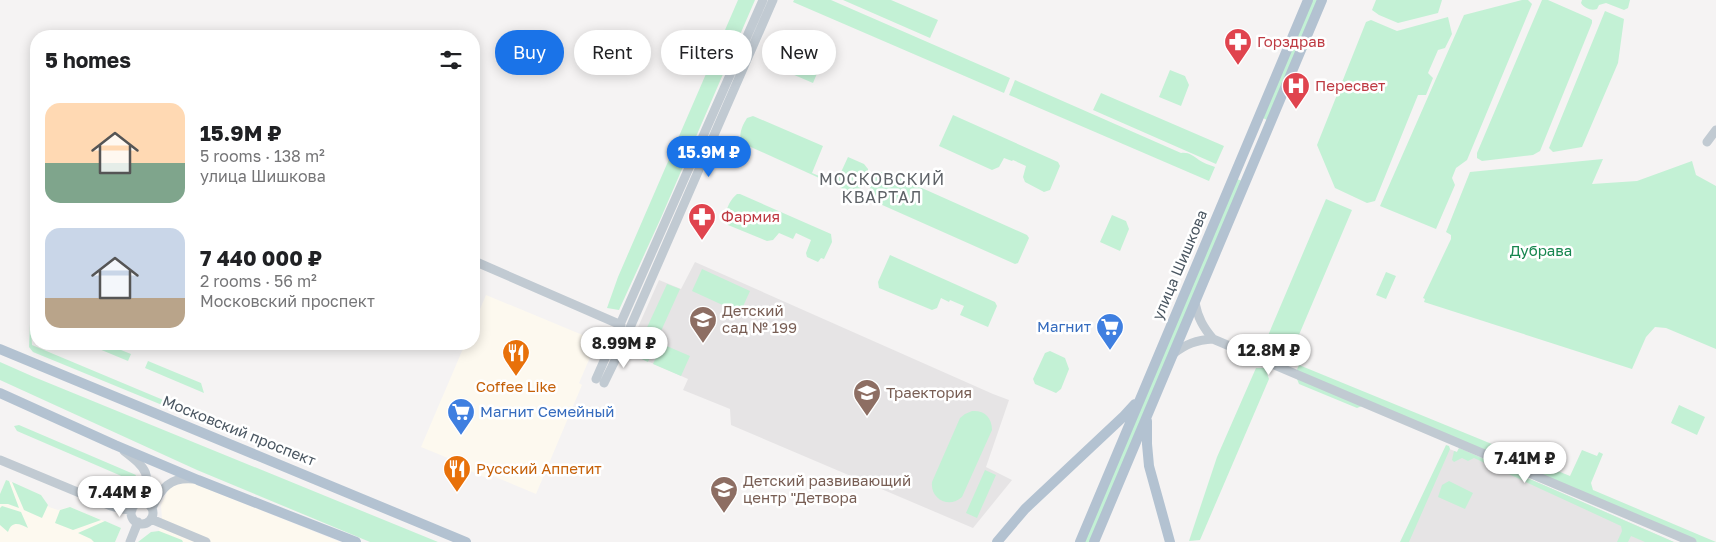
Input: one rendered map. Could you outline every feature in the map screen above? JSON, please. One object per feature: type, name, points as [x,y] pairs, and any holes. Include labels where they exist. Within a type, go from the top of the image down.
[{"type":"main road","name":"улица Шишкова","points":[[1080,542],[1308,0]]},
{"type":"main road","name":"улица Шишкова","points":[[1094,542],[1322,0]]},
{"type":"main road","points":[[1257,121],[1269,126]]},
{"type":"main road","points":[[1235,173],[1248,178]]},
{"type":"main road","name":"Московский проспект","points":[[0,349],[466,542]]},
{"type":"main road","points":[[0,393],[198,480],[356,542]]},
{"type":"main road","points":[[996,542],[1025,509],[1124,416],[1142,396]]},
{"type":"main road","points":[[1148,415],[1147,444],[1149,466],[1170,542]]},
{"type":"street","points":[[763,0],[621,325],[600,381],[626,337],[773,0]]},
{"type":"street","points":[[1707,142],[1716,130]]},
{"type":"street","points":[[480,264],[621,325]]},
{"type":"street","points":[[1195,302],[1203,328],[1213,339],[1692,542]]},
{"type":"street","points":[[1173,354],[1185,345],[1197,340],[1213,339]]},
{"type":"street","points":[[115,445],[140,464],[145,471],[146,487],[139,502],[132,510],[132,516],[138,522],[146,523],[151,519],[152,508],[159,494],[169,483],[180,479],[198,480]]},
{"type":"street","points":[[0,460],[111,506],[132,510]]},
{"type":"street","points":[[139,502],[145,502],[152,508]]},
{"type":"street","points":[[151,519],[206,542]]},
{"type":"street","points":[[130,542],[138,522]]},
{"type":"shaded area","name":"Траектория","points":[[695,262],[1009,400],[986,467],[1012,480],[973,528],[731,425],[730,409],[683,390],[688,379],[627,352],[659,280],[681,289]]},
{"type":"shaded area","points":[[486,295],[597,341],[579,383],[582,385],[536,494],[493,476],[491,480],[459,466],[460,463],[421,447],[462,350],[480,350],[480,309]]},
{"type":"shaded area","points":[[1447,448],[1457,452],[1459,448],[1674,542],[1406,542]]},
{"type":"shaded area","points":[[6,480],[41,495],[49,507],[58,510],[70,507],[121,528],[115,542],[0,542],[0,494]]},
{"type":"shaded area","points":[[185,480],[340,542],[156,542],[162,519],[161,505],[171,484]]},
{"type":"green space","points":[[738,0],[755,0],[742,30],[725,30]]},
{"type":"green space","points":[[794,0],[831,0],[1010,78],[1004,93],[793,2]]},
{"type":"green space","points":[[843,0],[891,0],[938,20],[930,38]]},
{"type":"green space","points":[[1312,0],[1318,0],[1267,120],[1263,118]]},
{"type":"green space","points":[[1376,0],[1442,0],[1438,13],[1398,23],[1372,10]]},
{"type":"green space","points":[[1528,0],[1532,4],[1467,160],[1456,168],[1452,178],[1455,185],[1436,229],[1380,206],[1464,15]]},
{"type":"green space","points":[[1542,0],[1548,0],[1589,18],[1592,20],[1592,23],[1540,151],[1533,155],[1482,161],[1477,158],[1477,153]]},
{"type":"green space","points":[[1582,0],[1630,0],[1628,8],[1624,10],[1606,3],[1599,5],[1595,10],[1582,5]]},
{"type":"green space","points":[[1605,11],[1624,19],[1618,63],[1582,147],[1553,152],[1549,148]]},
{"type":"green space","points":[[1448,17],[1452,34],[1445,48],[1438,50],[1428,73],[1433,78],[1426,95],[1418,95],[1375,201],[1367,203],[1335,188],[1317,145],[1366,22],[1371,20],[1397,31]]},
{"type":"green space","points":[[1170,70],[1185,76],[1189,85],[1181,106],[1159,97]]},
{"type":"green space","points":[[706,75],[723,75],[619,310],[607,308],[618,277]]},
{"type":"green space","points":[[794,75],[816,75],[813,83]]},
{"type":"green space","points":[[1015,80],[1215,167],[1209,181],[1009,95]]},
{"type":"green space","points":[[1101,93],[1224,146],[1216,164],[1093,110]]},
{"type":"green space","points":[[953,115],[1058,162],[1060,166],[1050,190],[1044,192],[1025,182],[1023,177],[1026,166],[1013,160],[1004,158],[999,167],[992,170],[939,146]]},
{"type":"green space","points":[[753,116],[823,146],[812,173],[836,183],[848,157],[864,164],[868,171],[862,186],[857,191],[850,192],[742,143],[740,137],[742,127],[747,118]]},
{"type":"green space","name":"Дубрава","points":[[1603,159],[1592,184],[1637,181],[1692,161],[1696,175],[1716,186],[1716,349],[1666,328],[1655,327],[1646,337],[1632,369],[1424,302],[1425,299],[1423,298],[1451,239],[1451,235],[1446,232],[1470,172]]},
{"type":"green space","points":[[880,172],[886,172],[1027,235],[1029,238],[1018,263],[1015,264],[871,200],[868,195],[870,188]]},
{"type":"green space","points":[[1237,179],[1242,181],[1090,542],[1084,542]]},
{"type":"green space","points":[[737,194],[831,234],[832,242],[824,259],[821,258],[818,262],[807,257],[806,253],[811,240],[796,233],[793,239],[779,233],[773,240],[767,241],[728,225],[726,221],[727,208]]},
{"type":"green space","points":[[1326,199],[1352,210],[1290,356],[1264,345]]},
{"type":"green space","points":[[1112,215],[1126,221],[1129,229],[1120,251],[1100,242]]},
{"type":"green space","points":[[890,255],[995,302],[997,306],[988,327],[960,315],[964,306],[950,300],[949,302],[941,298],[937,308],[932,310],[879,288],[878,282]]},
{"type":"green space","points":[[702,269],[750,291],[740,313],[692,291]]},
{"type":"green space","points":[[1386,272],[1396,276],[1386,299],[1376,295]]},
{"type":"green space","points":[[667,284],[680,289],[657,340],[644,334]]},
{"type":"green space","points":[[643,338],[656,344],[648,362],[635,356]]},
{"type":"green space","points":[[662,344],[690,356],[681,376],[653,364]]},
{"type":"green space","points":[[31,350],[44,350],[192,412],[184,414]]},
{"type":"green space","points":[[101,350],[121,350],[131,354],[128,361]]},
{"type":"green space","points":[[1050,351],[1065,358],[1069,369],[1061,389],[1056,393],[1035,384],[1033,379],[1045,353]]},
{"type":"green space","points":[[148,361],[201,383],[204,393],[145,368]]},
{"type":"green space","points":[[0,362],[438,542],[370,542],[197,470],[0,380]]},
{"type":"green space","points":[[1299,365],[1570,476],[1582,450],[1597,456],[1599,452],[1603,454],[1591,483],[1593,490],[1716,542],[1692,542],[1367,404],[1357,408],[1299,384],[1295,374]]},
{"type":"green space","points":[[1256,368],[1265,368],[1269,379],[1200,540],[1189,541],[1217,457]]},
{"type":"green space","points":[[1679,405],[1705,417],[1697,435],[1671,423]]},
{"type":"green space","points":[[972,411],[984,413],[991,421],[992,430],[962,497],[952,502],[946,502],[934,493],[932,482],[960,418]]},
{"type":"green space","points":[[19,425],[136,475],[133,481],[17,431],[14,426]]},
{"type":"green space","points":[[1446,445],[1450,449],[1409,542],[1400,542]]},
{"type":"green space","points":[[1459,448],[1674,542],[1645,542],[1631,536],[1628,542],[1617,542],[1622,531],[1621,526],[1474,458],[1468,461],[1462,458],[1454,462],[1452,460],[1454,451],[1457,452]]},
{"type":"green space","points":[[985,470],[996,475],[977,518],[966,513]]},
{"type":"green space","points":[[6,480],[9,481],[19,508],[8,504],[0,504],[0,494]]},
{"type":"green space","points":[[1449,481],[1473,493],[1465,509],[1438,497],[1442,485]]},
{"type":"green space","points":[[12,482],[41,495],[48,505],[42,518],[24,510]]},
{"type":"green space","points":[[2,506],[21,512],[28,528],[14,524],[8,532],[0,525],[0,508]]},
{"type":"green space","points":[[70,507],[101,520],[73,530],[55,523],[60,510]]},
{"type":"green space","points":[[105,521],[121,528],[115,542],[94,542],[78,533]]},
{"type":"green space","points":[[159,531],[183,542],[138,542],[151,532]]},
{"type":"place","name":"Горздрав","points":[[1238,66]]},
{"type":"place","name":"Пересвет","points":[[1296,110]]},
{"type":"place","name":"Фармия","points":[[702,241]]},
{"type":"place","name":"Детский сад № 199","points":[[703,344]]},
{"type":"place","name":"Магнит","points":[[1110,351]]},
{"type":"place","name":"Coffee Like","points":[[516,377]]},
{"type":"place","name":"Траектория","points":[[867,417]]},
{"type":"place","name":"Магнит Семейный","points":[[461,436]]},
{"type":"place","name":"Русский Аппетит","points":[[457,493]]},
{"type":"place","name":"Детский развивающий центр \"Детвора","points":[[724,514]]},
{"type":"district","name":"МОСКОВСКИЙ КВАРТАЛ","points":[[882,188]]}]
